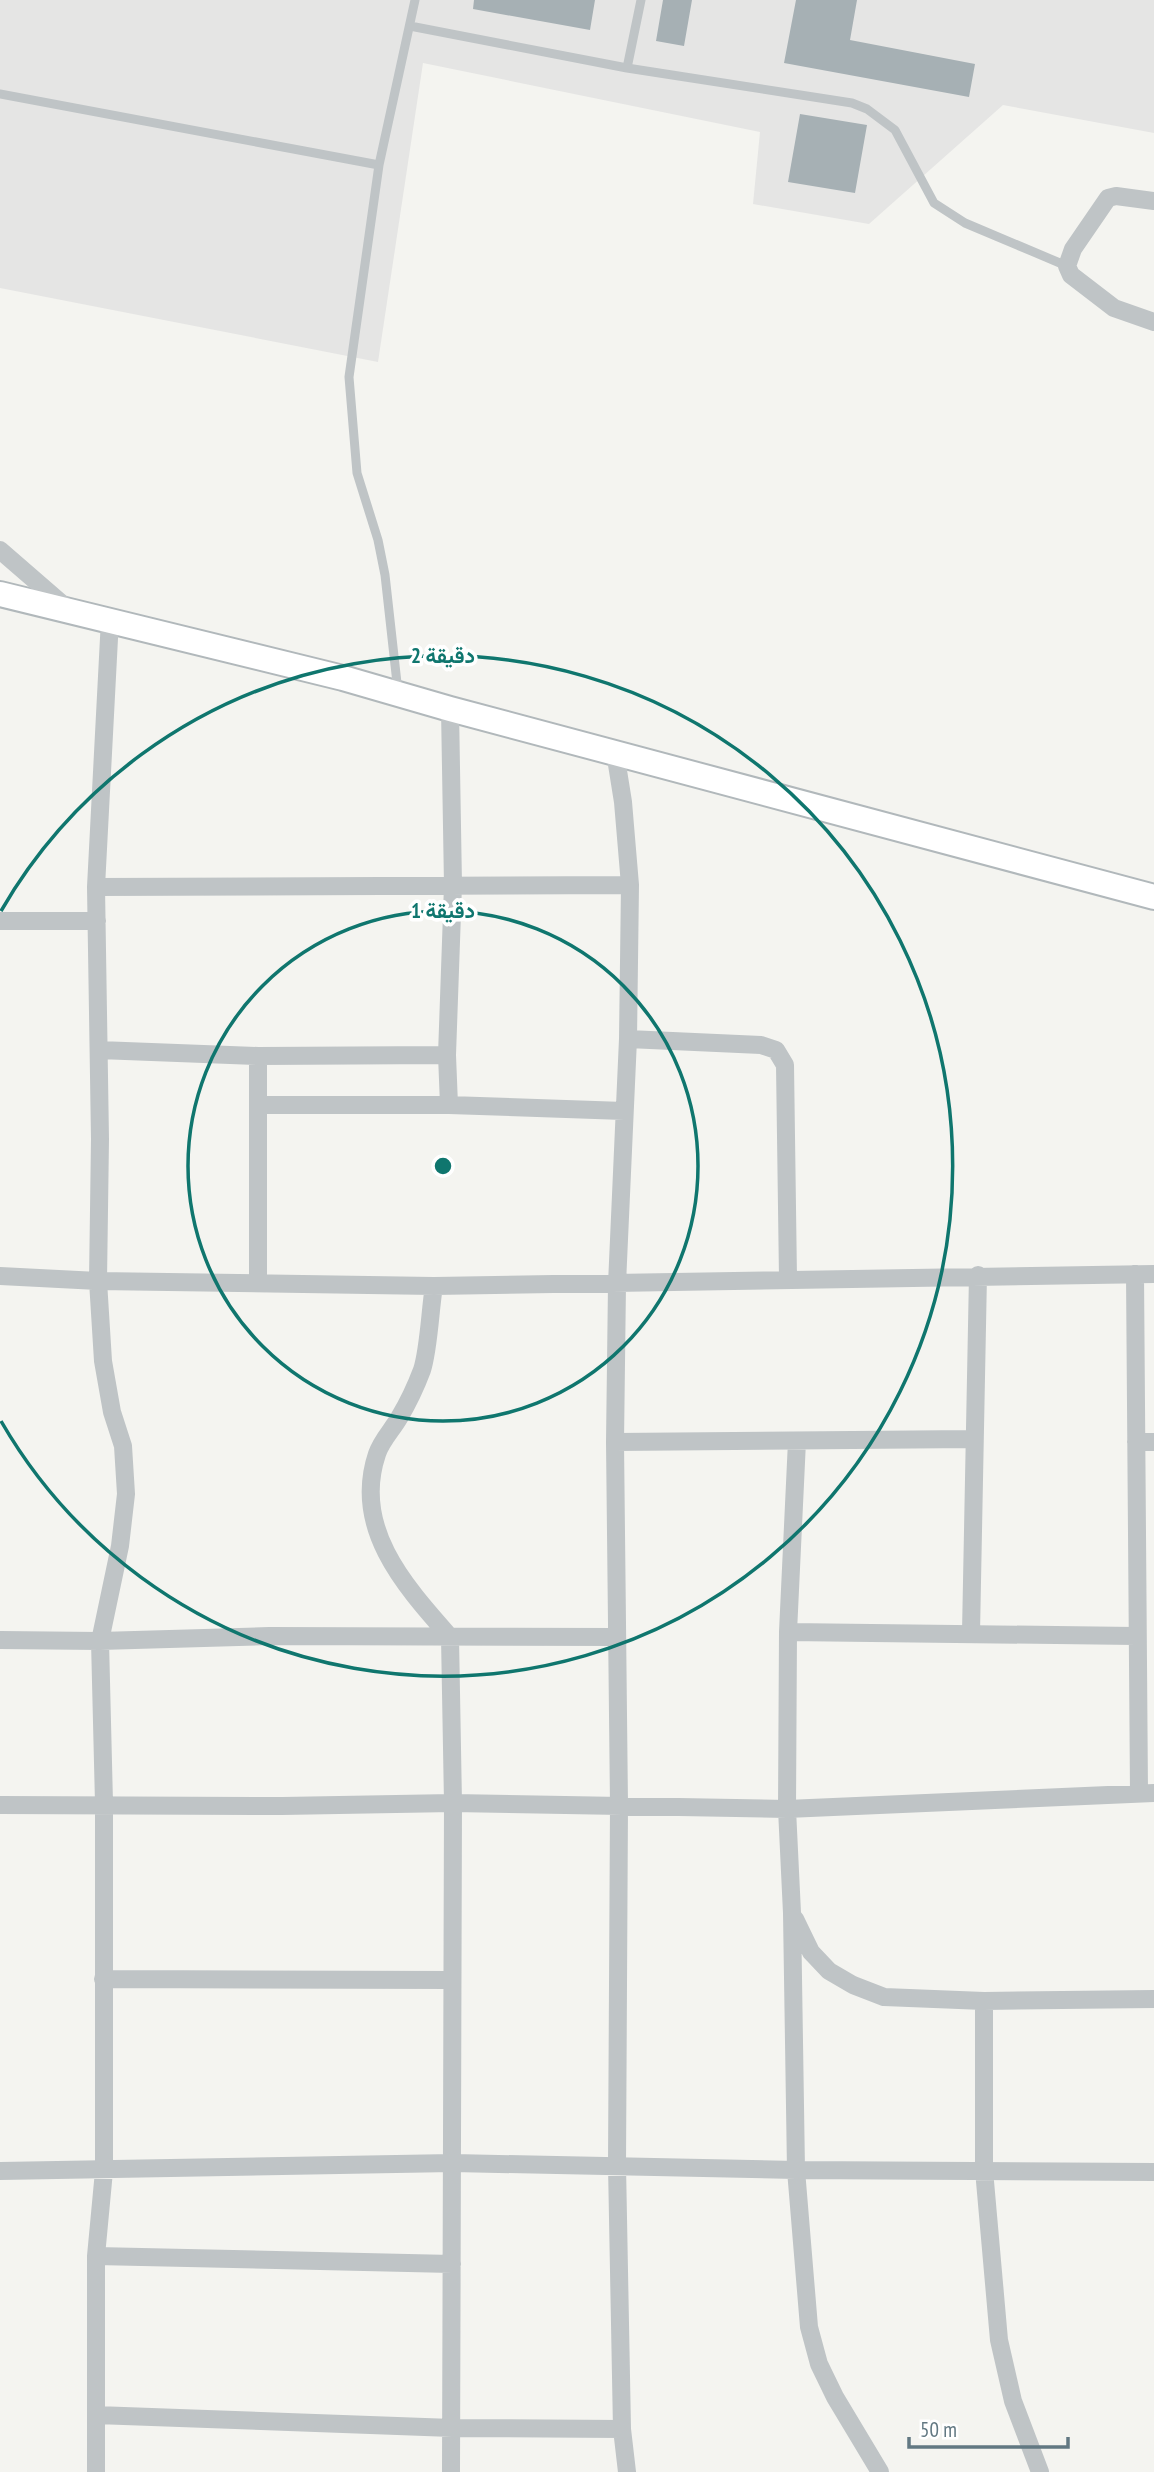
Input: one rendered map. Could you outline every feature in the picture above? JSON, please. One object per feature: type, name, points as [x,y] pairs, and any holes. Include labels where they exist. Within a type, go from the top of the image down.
[{"type":"main road","points":[[0,594],[110,619],[398,694],[1154,897]]},
{"type":"street","points":[[1154,201],[1116,196],[1108,198],[1073,250],[1067,266],[1071,275],[1114,308],[1154,322]]},
{"type":"street","points":[[0,550],[68,609]]},
{"type":"street","points":[[96,2472],[96,2256],[104,2171],[104,1803],[100,1641],[120,1546],[126,1494],[124,1455],[112,1412],[103,1361],[97,1281],[99,1050],[96,887],[110,619]]},
{"type":"street","points":[[449,1105],[447,1055],[453,885],[450,709]]},
{"type":"street","points":[[615,752],[631,885],[628,1039],[617,1284],[615,1442],[619,1805],[617,2165],[622,2429],[627,2472]]},
{"type":"street","points":[[96,887],[631,885]]},
{"type":"street","points":[[0,920],[97,920]]},
{"type":"street","points":[[628,1039],[761,1045],[776,1050],[785,1065],[788,1278]]},
{"type":"street","points":[[99,1050],[258,1056],[447,1055]]},
{"type":"street","points":[[258,1056],[258,1282]]},
{"type":"street","points":[[259,1105],[449,1105],[624,1111]]},
{"type":"street","points":[[0,1805],[104,1803],[282,1806],[453,1803],[787,1809],[1146,1793],[1136,1636],[1145,1442],[1135,1274]]},
{"type":"street","points":[[0,1276],[97,1281],[434,1286],[1154,1274]]},
{"type":"street","points":[[971,1633],[978,1275]]},
{"type":"street","points":[[434,1286],[422,1368],[401,1415],[378,1452],[372,1474],[371,1501],[375,1525],[389,1561],[407,1589],[450,1637],[453,1803],[451,2472]]},
{"type":"street","points":[[615,1442],[973,1439]]},
{"type":"street","points":[[797,1441],[788,1632],[787,1809],[792,1913],[796,2170],[809,2327],[819,2364],[835,2397],[880,2472]]},
{"type":"street","points":[[788,1632],[1136,1636]]},
{"type":"street","points":[[0,1640],[100,1641],[270,1636],[617,1637]]},
{"type":"street","points":[[792,1913],[811,1952],[829,1971],[853,1985],[884,1997],[984,2001],[1154,1999]]},
{"type":"street","points":[[103,1979],[451,1980]]},
{"type":"street","points":[[984,2001],[984,2170],[999,2340],[1013,2401],[1040,2472]]},
{"type":"street","points":[[0,2171],[453,2163],[796,2170],[1154,2172]]},
{"type":"street","points":[[96,2256],[453,2264]]},
{"type":"street","points":[[96,2415],[452,2428],[622,2429]]},
{"type":"lane","points":[[398,694],[385,575],[378,540],[357,473],[349,377],[380,165],[415,0]]},
{"type":"lane","points":[[627,68],[641,0]]},
{"type":"lane","points":[[410,26],[627,68],[852,103],[867,109],[895,130],[934,203],[965,223],[1067,266]]},
{"type":"lane","points":[[0,94],[380,165]]},
{"type":"shaded area","points":[[0,0],[1154,0],[1154,133],[1003,105],[869,224],[753,204],[760,132],[423,63],[378,362],[0,288]]},
{"type":"building","points":[[474,0],[595,0],[590,30],[473,9]]},
{"type":"building","points":[[663,0],[692,0],[684,46],[656,41]]},
{"type":"building","points":[[796,0],[857,0],[850,40],[975,64],[969,97],[784,63]]},
{"type":"building","points":[[800,114],[867,125],[855,193],[788,182]]}]
